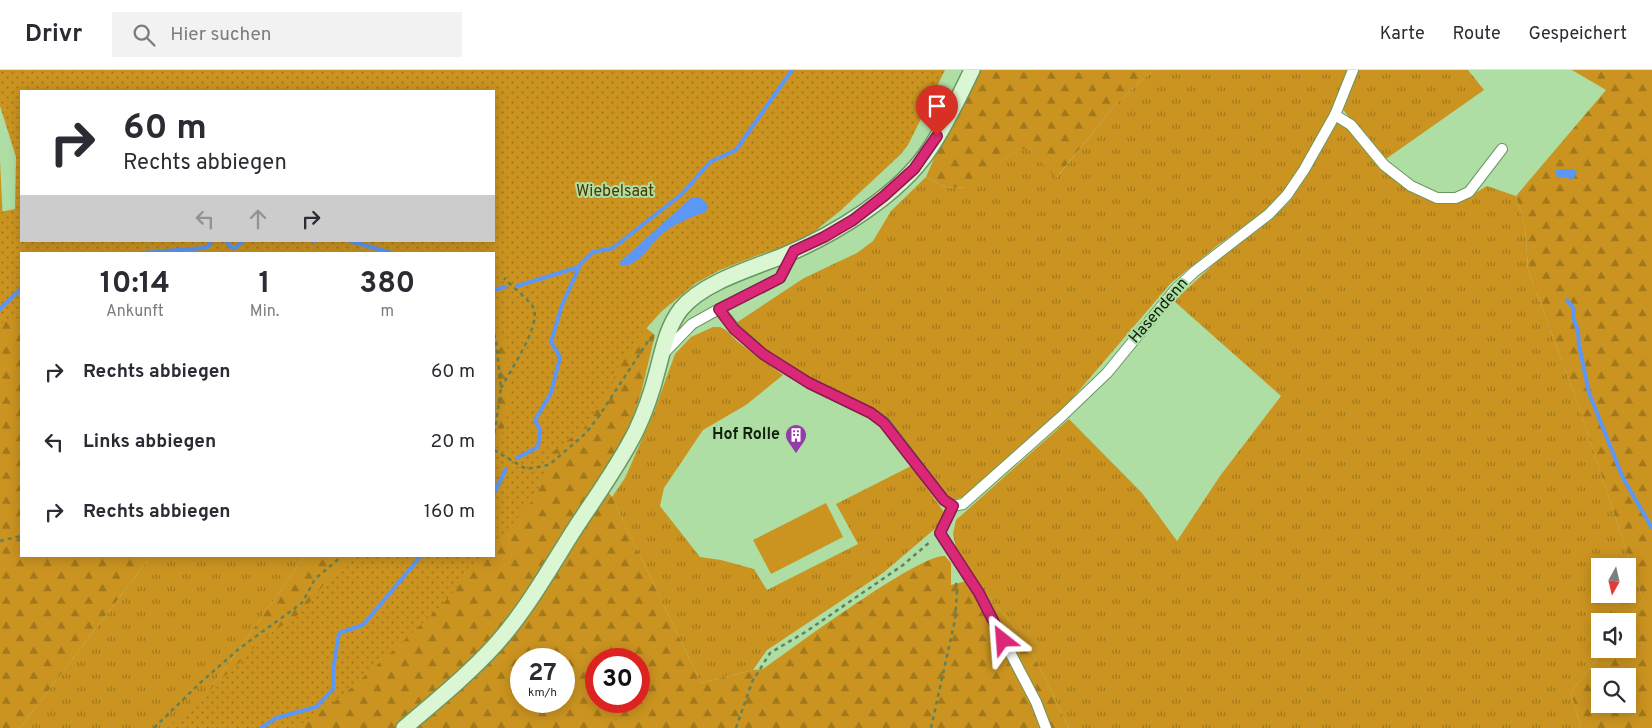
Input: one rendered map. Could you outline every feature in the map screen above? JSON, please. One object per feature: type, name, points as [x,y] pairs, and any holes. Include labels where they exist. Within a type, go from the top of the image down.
[{"type":"main road","points":[[404,728],[445,694],[480,661],[518,617],[622,458],[642,418],[671,323],[682,308],[699,293],[726,279],[824,237],[853,220],[884,196],[914,169],[929,150],[954,109],[972,70]]},
{"type":"street","name":"Hasendenn","points":[[953,506],[963,504],[1061,417],[1107,373],[1175,290],[1194,272],[1269,214],[1287,195],[1304,170],[1335,115],[1354,70]]},
{"type":"street","points":[[1335,115],[1351,125],[1384,165],[1411,186],[1437,198],[1456,198],[1469,192],[1502,149]]},
{"type":"street","points":[[661,356],[692,324],[780,278],[794,251]]},
{"type":"street","points":[[719,309],[734,329],[763,354],[809,383],[871,413],[884,423],[944,500],[953,506],[940,533],[983,602],[1036,702],[1046,728]]},
{"type":"path","points":[[501,388],[530,333],[535,319],[534,308],[504,278]]},
{"type":"path","points":[[495,337],[501,388],[495,429]]},
{"type":"path","points":[[495,451],[526,469],[549,465],[586,433],[602,413],[650,338],[666,338]]},
{"type":"path","points":[[736,728],[752,682],[770,653],[807,631],[903,566],[940,533]]},
{"type":"path","points":[[0,541],[20,536]]},
{"type":"path","points":[[931,728],[955,620],[957,592],[953,554]]},
{"type":"path","points":[[154,728],[200,683],[240,648],[302,603],[315,579],[341,557]]},
{"type":"green space","name":"Wiebelsaat","points":[[0,70],[945,70],[908,145],[901,154],[840,211],[796,243],[720,270],[696,283],[662,311],[641,334],[615,371],[613,383],[584,428],[551,453],[538,490],[532,501],[495,544],[495,445],[502,436],[510,400],[507,348],[501,330],[495,327],[495,252],[20,252],[20,318],[0,323],[0,212],[15,209],[16,157],[0,106]]},
{"type":"green space","points":[[975,70],[1153,70],[1115,105],[1056,178],[1029,149],[1019,149],[968,187],[947,188],[926,177]]},
{"type":"green space","points":[[1153,70],[1349,70],[1328,117],[1300,169],[1283,192],[1265,211],[1218,245],[1171,283],[1059,414],[966,496],[953,500],[888,419],[868,407],[815,383],[778,360],[736,323],[804,278],[857,253],[873,241],[891,211],[926,177],[947,188],[967,187],[1019,149],[1029,149],[1057,177],[1115,105]]},
{"type":"green space","points":[[1359,70],[1468,70],[1484,90],[1383,161],[1341,107]]},
{"type":"green space","points":[[1572,70],[1652,70],[1652,728],[1581,728],[1571,692],[1598,658],[1636,658],[1636,613],[1632,613],[1643,600],[1636,579],[1636,558],[1629,558],[1577,401],[1528,270],[1525,226],[1516,196],[1606,90]]},
{"type":"green space","points":[[1335,122],[1349,128],[1382,166],[1447,202],[1462,201],[1487,186],[1516,196],[1525,226],[1528,270],[1577,401],[1629,558],[1591,558],[1591,603],[1636,603],[1636,579],[1643,600],[1632,613],[1591,613],[1591,658],[1598,658],[1571,692],[1581,728],[1069,728],[1027,642],[974,579],[957,552],[953,534],[956,520],[1069,419],[1142,493],[1177,541],[1220,476],[1281,396],[1174,301],[1217,261],[1271,220],[1290,201],[1307,175]]},
{"type":"green space","points":[[0,160],[4,244],[20,241],[326,252],[20,252],[20,557],[150,557],[20,728],[0,728]]},
{"type":"green space","points":[[553,254],[655,335],[641,393],[628,431],[599,480],[612,497],[701,683],[763,669],[884,585],[931,559],[945,556],[951,563],[951,585],[974,579],[1027,642],[1069,728],[180,728],[304,557],[495,557],[495,326]]},
{"type":"green space","points":[[713,327],[720,327],[726,330],[738,342],[783,375],[746,405],[703,430],[664,488],[660,506],[700,557],[721,560],[754,569],[767,590],[858,544],[836,504],[911,466],[944,512],[943,520],[937,527],[883,573],[767,650],[753,670],[701,683],[612,497],[625,478],[654,412],[675,354],[691,337]]},
{"type":"green space","points":[[826,503],[843,537],[771,574],[753,540]]},
{"type":"green space","points":[[150,557],[304,557],[180,728],[20,728]]},
{"type":"green space","points":[[353,557],[483,557],[443,604],[396,648],[341,697],[296,728],[167,728],[237,665],[261,640],[302,612],[334,572]]},
{"type":"water","points":[[1558,169],[1574,169],[1577,173],[1573,179],[1557,177],[1555,171]]},
{"type":"water","points":[[691,198],[701,198],[708,205],[706,212],[670,228],[639,259],[626,266],[619,266],[621,261]]},
{"type":"waterway","name":"Wiebelsaat","points":[[517,458],[538,447],[540,430],[535,420],[551,393],[560,357],[551,342],[562,305],[581,263],[593,252],[613,248],[682,194],[710,162],[736,150],[792,70]]},
{"type":"waterway","points":[[154,252],[203,248],[209,246],[211,242]]},
{"type":"waterway","points":[[227,242],[231,247],[235,248],[242,242]]},
{"type":"waterway","points":[[353,242],[388,252]]},
{"type":"waterway","points":[[517,286],[579,267]]},
{"type":"waterway","points":[[495,290],[505,287]]},
{"type":"waterway","points":[[0,309],[20,290]]},
{"type":"waterway","points":[[1567,300],[1574,309],[1573,317],[1578,331],[1589,393],[1623,478],[1652,528]]},
{"type":"waterway","name":"Wiebelsaat","points":[[495,491],[506,469]]},
{"type":"waterway","name":"Wiebelsaat","points":[[261,728],[276,718],[316,707],[333,689],[333,670],[339,633],[363,625],[420,557]]},
{"type":"place","name":"Hof Rolle","points":[[796,454]]},
{"type":"route","points":[[937,136],[914,169],[884,196],[853,220],[824,237],[794,251],[780,278],[719,309],[734,329],[763,354],[809,383],[871,413],[884,423],[944,500],[953,506],[940,533],[979,593],[1003,640]]}]
